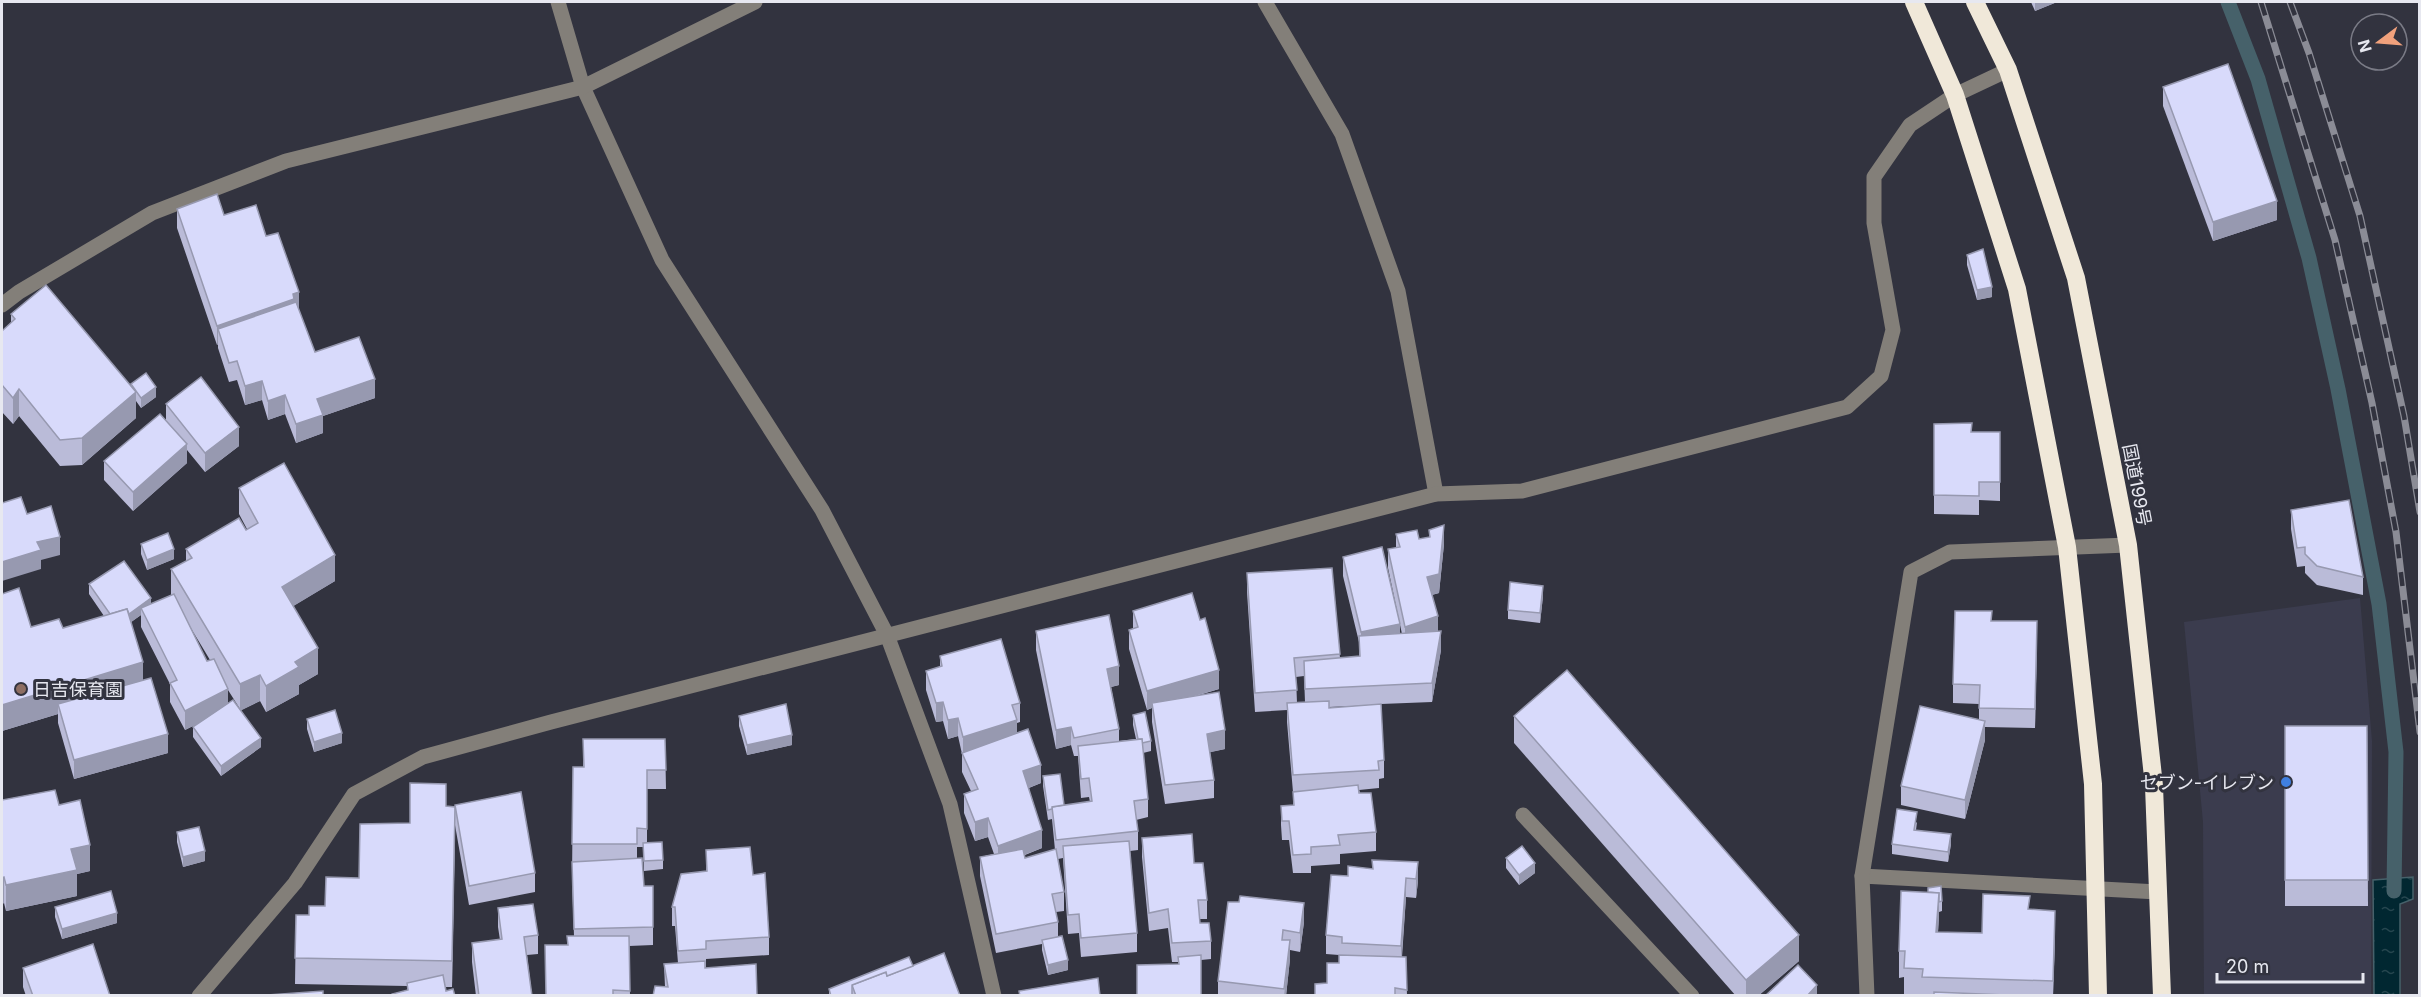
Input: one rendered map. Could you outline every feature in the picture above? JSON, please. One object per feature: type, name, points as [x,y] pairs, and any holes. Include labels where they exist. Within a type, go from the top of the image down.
[{"type":"highway","points":[[1914,2],[1955,95],[2017,289],[2067,547],[2093,784],[2098,996]]},
{"type":"highway","name":"国道199号","points":[[1976,2],[2008,70],[2076,278],[2128,545],[2154,786],[2162,996]]},
{"type":"street","points":[[558,2],[583,87],[662,260],[822,510],[887,635],[950,804],[994,996]]},
{"type":"street","points":[[2,305],[19,292],[152,213],[286,161],[583,87],[755,2]]},
{"type":"street","points":[[1265,2],[1342,134],[1398,291],[1436,494]]},
{"type":"street","points":[[199,996],[295,883],[354,794],[423,757],[1436,494],[1522,491],[1847,407],[1881,376],[1893,330],[1874,223],[1874,177],[1910,125],[1955,95],[2008,70]]},
{"type":"street","points":[[1867,996],[1862,876],[1911,572],[1950,552],[2128,545]]},
{"type":"street","points":[[1523,815],[1692,996]]},
{"type":"street","points":[[1862,876],[2158,892]]},
{"type":"shaded area","name":"セブン-イレブン","points":[[2360,598],[2372,741],[2371,995],[2204,995],[2203,822],[2184,622]]},
{"type":"water","points":[[2413,877],[2413,899],[2400,904],[2400,995],[2374,995],[2373,880]]},
{"type":"building","points":[[2228,64],[2277,201],[2213,222],[2163,87]]},
{"type":"building","points":[[217,194],[224,215],[256,205],[266,236],[278,233],[299,292],[293,294],[294,299],[217,326],[177,209]]},
{"type":"building","points":[[1983,249],[1992,287],[1977,290],[1967,255]]},
{"type":"building","points":[[46,285],[136,392],[82,438],[60,440],[19,389],[13,398],[2,385],[2,331],[15,319],[11,314]]},
{"type":"building","points":[[296,302],[315,352],[359,337],[375,379],[317,399],[323,415],[296,424],[285,395],[268,401],[262,381],[245,386],[237,361],[229,363],[218,329]]},
{"type":"building","points":[[146,373],[156,387],[141,398],[131,384]]},
{"type":"building","points":[[201,377],[239,427],[205,453],[166,404]]},
{"type":"building","points":[[160,414],[187,444],[133,492],[104,461]]},
{"type":"building","points":[[1972,423],[1971,432],[2000,432],[2000,482],[1979,482],[1979,496],[1934,495],[1934,424]]},
{"type":"building","points":[[284,463],[335,555],[282,587],[318,648],[295,662],[299,667],[266,686],[260,675],[240,684],[171,569],[192,558],[186,549],[239,518],[246,530],[258,523],[239,488]]},
{"type":"building","points":[[21,497],[27,514],[51,506],[60,537],[37,542],[41,550],[2,562],[2,503]]},
{"type":"building","points":[[2349,500],[2363,577],[2317,566],[2305,554],[2305,547],[2297,548],[2291,510]]},
{"type":"building","points":[[1444,525],[1439,574],[1427,577],[1438,616],[1405,627],[1388,549],[1400,547],[1396,534],[1417,530],[1419,539],[1430,537],[1429,530]]},
{"type":"building","points":[[168,533],[174,549],[147,560],[141,544]]},
{"type":"building","points":[[1382,547],[1400,624],[1361,632],[1343,557]]},
{"type":"building","points":[[124,561],[151,598],[129,614],[127,609],[110,614],[89,584]]},
{"type":"building","points":[[1332,568],[1340,654],[1294,658],[1297,690],[1255,693],[1247,573]]},
{"type":"building","points":[[1510,582],[1543,586],[1540,613],[1508,610]]},
{"type":"building","points":[[19,588],[31,627],[59,619],[63,628],[127,609],[143,662],[2,705],[2,594]]},
{"type":"building","points":[[1192,593],[1200,620],[1205,618],[1219,670],[1147,691],[1129,630],[1138,627],[1133,611]]},
{"type":"building","points":[[174,594],[207,661],[214,659],[228,689],[185,711],[170,683],[177,680],[141,608]]},
{"type":"building","points":[[1955,611],[1992,611],[1991,621],[2037,621],[2035,709],[1979,708],[1980,685],[1953,684]]},
{"type":"building","points":[[1109,615],[1119,666],[1107,669],[1119,729],[1074,738],[1071,727],[1056,730],[1036,631]]},
{"type":"building","points":[[1441,631],[1432,683],[1305,689],[1304,661],[1360,656],[1359,636]]},
{"type":"building","points":[[1001,639],[1020,703],[1012,705],[1017,720],[963,737],[958,718],[948,720],[943,702],[936,703],[926,671],[942,666],[940,656]]},
{"type":"building","points":[[1567,670],[1799,935],[1746,980],[1514,716]]},
{"type":"building","points":[[151,678],[168,734],[74,760],[58,704]]},
{"type":"building","points":[[1219,692],[1225,730],[1207,734],[1214,780],[1165,785],[1152,703]]},
{"type":"building","points":[[233,700],[261,738],[221,766],[193,727]]},
{"type":"building","points":[[1329,701],[1329,708],[1381,704],[1384,760],[1378,761],[1379,770],[1293,775],[1287,703]]},
{"type":"building","points":[[786,704],[792,735],[747,745],[739,716]]},
{"type":"building","points":[[1920,706],[1985,721],[1965,800],[1901,786]]},
{"type":"building","points":[[335,710],[342,733],[314,742],[307,719]]},
{"type":"building","points":[[1145,712],[1151,741],[1142,743],[1142,739],[1138,739],[1133,715]]},
{"type":"building","points":[[2285,726],[2367,726],[2368,880],[2285,880]]},
{"type":"building","points":[[1028,729],[1041,765],[1023,771],[1042,830],[998,846],[988,818],[975,822],[964,794],[978,789],[962,753]]},
{"type":"building","points":[[583,739],[665,739],[666,770],[647,770],[647,829],[637,828],[637,844],[572,844],[573,767],[584,767]]},
{"type":"building","points":[[1142,739],[1148,799],[1134,801],[1138,831],[1056,840],[1052,807],[1092,801],[1089,778],[1081,779],[1078,746]]},
{"type":"building","points":[[1060,774],[1064,805],[1048,810],[1043,776]]},
{"type":"building","points":[[410,783],[446,784],[446,806],[455,807],[452,961],[295,958],[296,915],[309,915],[309,906],[325,906],[326,877],[359,878],[360,824],[410,823]]},
{"type":"building","points":[[1358,785],[1359,793],[1371,793],[1376,832],[1338,835],[1340,845],[1311,847],[1311,854],[1293,855],[1289,821],[1282,821],[1281,806],[1294,805],[1293,792]]},
{"type":"building","points":[[55,790],[59,805],[80,800],[90,845],[71,849],[77,870],[6,885],[4,877],[2,878],[2,800]]},
{"type":"building","points":[[521,792],[535,873],[469,886],[455,805]]},
{"type":"building","points":[[1897,809],[1917,812],[1914,830],[1951,834],[1948,852],[1892,844]]},
{"type":"building","points":[[199,827],[205,851],[183,857],[177,832]]},
{"type":"building","points":[[1192,834],[1194,863],[1203,863],[1207,900],[1198,900],[1200,923],[1209,923],[1211,941],[1172,943],[1168,909],[1149,913],[1142,838]]},
{"type":"building","points":[[1129,841],[1137,933],[1081,938],[1079,914],[1068,915],[1063,846]]},
{"type":"building","points":[[662,842],[663,860],[644,861],[643,843]]},
{"type":"building","points":[[1522,846],[1535,863],[1519,875],[1506,858]]},
{"type":"building","points":[[750,847],[753,875],[765,873],[769,937],[706,941],[706,949],[678,951],[675,907],[672,907],[681,874],[707,871],[706,850]]},
{"type":"building","points":[[1023,849],[1025,858],[1056,849],[1064,892],[1052,894],[1058,922],[996,934],[980,857]]},
{"type":"building","points":[[642,858],[644,886],[653,886],[653,927],[574,929],[572,862]]},
{"type":"building","points":[[1372,860],[1418,862],[1416,879],[1406,878],[1401,946],[1342,943],[1342,937],[1326,935],[1331,875],[1348,876],[1348,866],[1373,869]]},
{"type":"building","points":[[1941,886],[1942,901],[1939,902],[1939,893],[1928,892],[1928,888]]},
{"type":"building","points":[[111,891],[117,913],[62,929],[55,907]]},
{"type":"building","points":[[1901,891],[1939,893],[1936,932],[1982,933],[1983,894],[2030,896],[2028,909],[2055,911],[2053,981],[1922,977],[1923,969],[1904,968],[1905,951],[1899,951]]},
{"type":"building","points":[[1240,896],[1304,903],[1300,933],[1283,930],[1282,940],[1290,940],[1284,989],[1218,981],[1228,902],[1239,902]]},
{"type":"building","points":[[533,904],[538,935],[524,937],[532,996],[479,996],[472,943],[502,939],[498,908]]},
{"type":"building","points":[[567,936],[629,936],[630,991],[613,990],[613,996],[546,996],[545,945],[568,945]]},
{"type":"building","points":[[1062,936],[1068,960],[1048,965],[1042,940]]},
{"type":"building","points":[[93,944],[110,996],[33,996],[23,968]]},
{"type":"building","points":[[944,953],[960,996],[856,996],[852,985],[886,972],[887,976]]},
{"type":"building","points":[[1201,955],[1201,996],[1137,996],[1137,965],[1179,964],[1178,957]]},
{"type":"building","points":[[1339,955],[1406,957],[1407,990],[1395,988],[1395,996],[1315,996],[1315,984],[1327,983],[1327,963],[1339,963]]},
{"type":"building","points":[[909,957],[913,966],[887,976],[886,972],[852,985],[852,996],[831,996],[829,989]]},
{"type":"building","points":[[705,961],[705,968],[756,964],[757,996],[653,996],[655,986],[668,987],[664,964]]},
{"type":"building","points":[[1798,965],[1817,985],[1807,996],[1765,996]]},
{"type":"building","points":[[443,975],[446,991],[453,989],[455,996],[392,996],[392,994],[408,990],[407,983]]},
{"type":"building","points":[[1098,978],[1100,996],[1020,996],[1019,991]]},
{"type":"building","points":[[323,991],[323,996],[268,996],[268,995]]},
{"type":"building","points":[[1934,992],[2029,996],[1934,996]]},
{"type":"waterway","points":[[2228,2],[2258,79],[2309,258],[2338,389],[2379,604],[2396,752],[2394,891]]},
{"type":"railway","points":[[2261,2],[2335,240],[2372,403],[2396,532],[2420,732]]},
{"type":"railway","points":[[2290,2],[2309,53],[2360,216],[2404,416],[2420,512]]},
{"type":"place","name":"日吉保育園","points":[[21,689]]},
{"type":"place","name":"セブン-イレブン","points":[[2286,782]]}]
